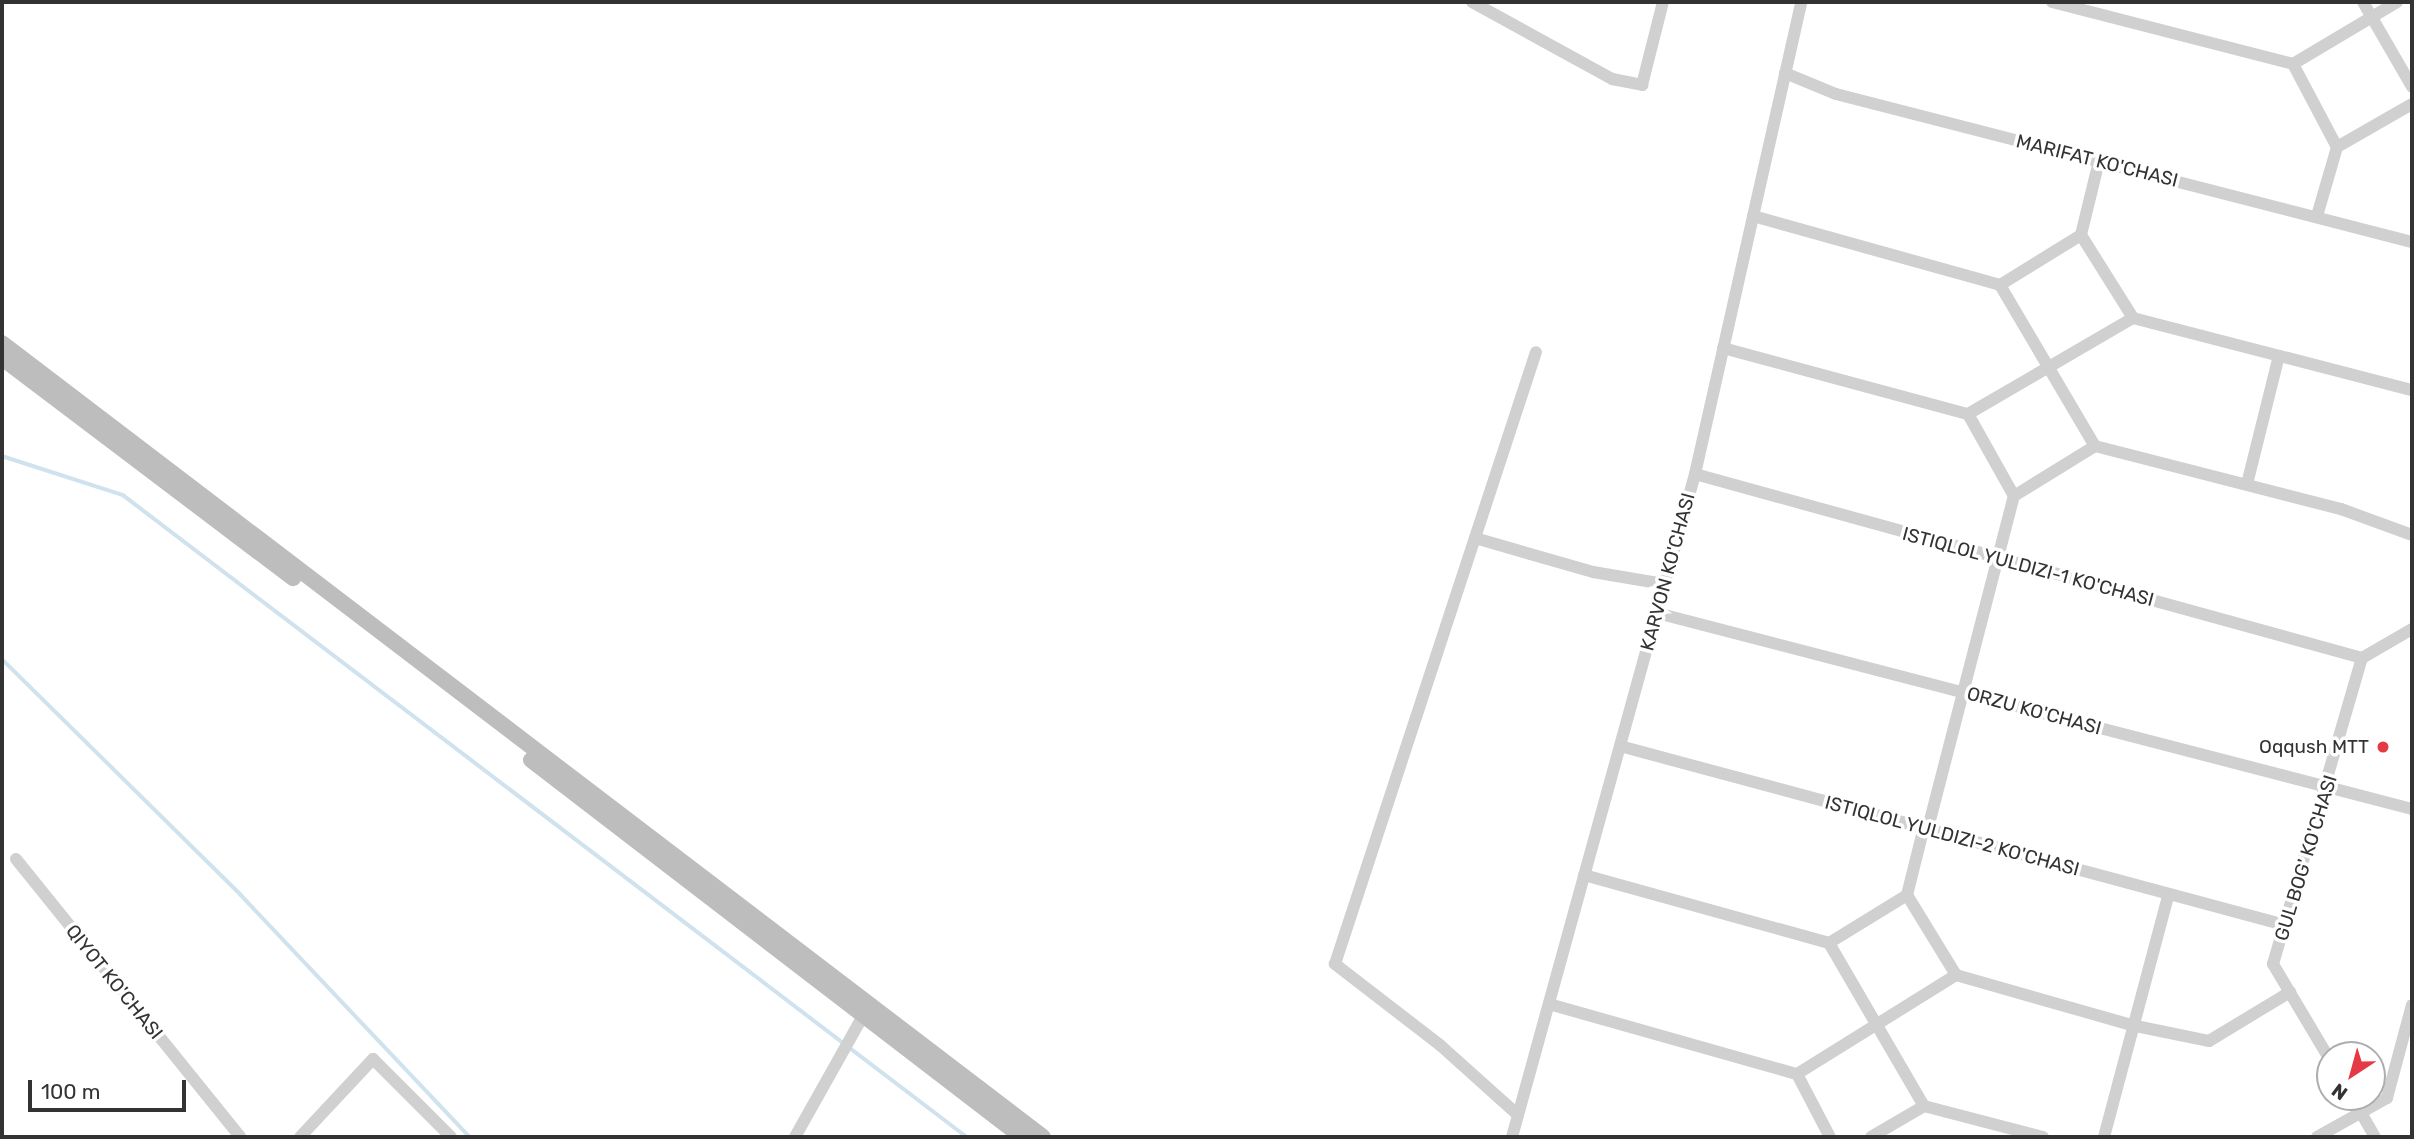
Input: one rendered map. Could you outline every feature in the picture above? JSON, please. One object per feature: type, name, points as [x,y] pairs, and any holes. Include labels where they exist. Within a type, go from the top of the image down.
[{"type":"main road","points":[[2,343],[867,1009],[1022,1137]]},
{"type":"main road","points":[[2,358],[867,1009],[1043,1137]]},
{"type":"street","points":[[1472,2],[1612,79],[1642,85],[1663,2]]},
{"type":"street","name":"KARVON KO'CHASI","points":[[1512,1137],[1695,474],[1801,2]]},
{"type":"street","points":[[2052,2],[2293,64],[2397,2]]},
{"type":"street","points":[[2363,2],[2412,87]]},
{"type":"street","points":[[2293,64],[2337,147]]},
{"type":"street","name":"MARIFAT KO'CHASI","points":[[1785,73],[1836,94],[2412,242]]},
{"type":"street","points":[[2317,216],[2337,147],[2412,104]]},
{"type":"street","points":[[2000,285],[2081,235],[2099,161]]},
{"type":"street","points":[[1752,216],[2000,285],[2051,366],[2095,446]]},
{"type":"street","points":[[2081,235],[2133,318],[2412,390]]},
{"type":"street","points":[[1723,348],[1968,414],[2133,318]]},
{"type":"street","points":[[1518,1115],[1440,1045],[1335,964],[1536,352]]},
{"type":"street","points":[[2246,484],[2278,356]]},
{"type":"street","points":[[1829,943],[1907,895],[1998,559],[2014,496],[1968,414]]},
{"type":"street","points":[[2014,496],[2095,446],[2341,509],[2412,535]]},
{"type":"street","name":"ISTIQLOL YULDIZI-1 KO'CHASI","points":[[1695,474],[2362,659]]},
{"type":"street","points":[[1475,538],[1593,572],[1664,584]]},
{"type":"street","name":"ORZU KO'CHASI","points":[[1657,613],[2412,809]]},
{"type":"street","points":[[2362,659],[2412,629]]},
{"type":"street","name":"GUL BOG' KO'CHASI","points":[[2319,1041],[2273,964],[2328,786],[2362,659]]},
{"type":"street","name":"ISTIQLOL YULDIZI-2 KO'CHASI","points":[[1620,746],[2168,896],[2285,925]]},
{"type":"street","name":"QIYOT KO'CHASI","points":[[16,859],[240,1137]]},
{"type":"street","points":[[1584,875],[1829,943],[1924,1106],[2043,1137]]},
{"type":"street","points":[[1907,895],[1956,975],[2131,1025],[2209,1041],[2290,992]]},
{"type":"street","points":[[2104,1137],[2131,1025],[2168,896]]},
{"type":"street","points":[[1549,1004],[1797,1074],[1956,975]]},
{"type":"street","points":[[2317,1137],[2387,1098],[2412,1005]]},
{"type":"street","points":[[795,1137],[838,1053],[867,1009]]},
{"type":"street","points":[[300,1137],[373,1059],[451,1137]]},
{"type":"street","points":[[1797,1074],[1830,1137]]},
{"type":"street","points":[[1871,1137],[1924,1106]]},
{"type":"street","points":[[2361,1112],[2375,1137]]},
{"type":"waterway","points":[[2,456],[123,495],[967,1137]]},
{"type":"waterway","points":[[2,659],[241,895],[470,1137]]},
{"type":"place","name":"Oqqush MTT","points":[[2383,747]]}]
